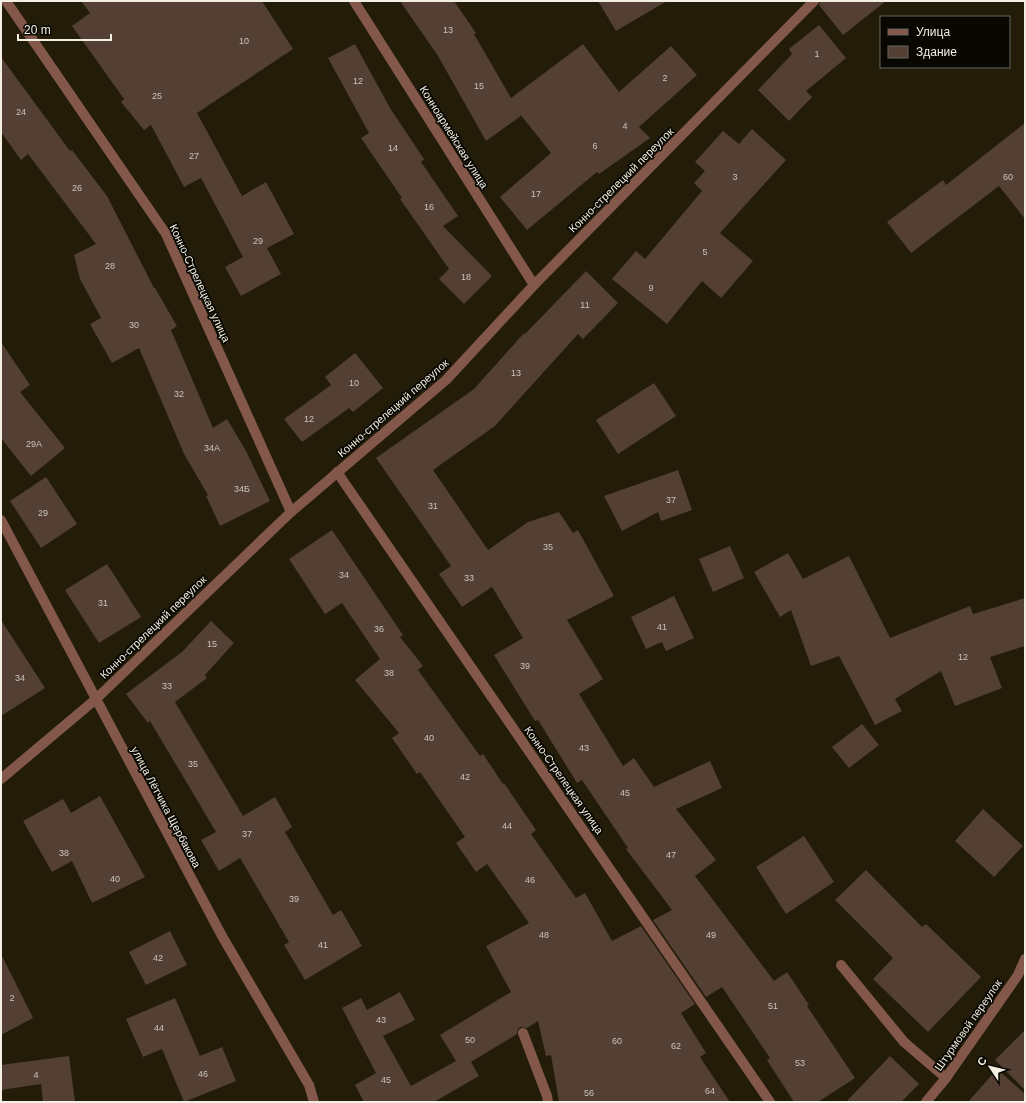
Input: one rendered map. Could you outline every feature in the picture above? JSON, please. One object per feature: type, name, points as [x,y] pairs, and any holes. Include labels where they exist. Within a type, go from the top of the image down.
[{"type":"street","name":"Конно-Стрелецкая улица","points":[[6,1],[166,234],[291,512]]},
{"type":"street","name":"Конноармейская улица","points":[[354,1],[534,285]]},
{"type":"street","name":"Конно-стрелецкий переулок","points":[[1,779],[96,699],[291,512],[446,380],[534,285],[814,1]]},
{"type":"street","name":"Конно-Стрелецкая улица","points":[[337,472],[770,1102]]},
{"type":"street","name":"улица Лётчика Щербакова","points":[[1,520],[222,936],[309,1085],[314,1102]]},
{"type":"street","name":"Штурмовой переулок","points":[[926,1102],[946,1078],[1018,975],[1025,959]]},
{"type":"street","points":[[841,965],[904,1042],[946,1078]]},
{"type":"street","points":[[523,1033],[548,1102]]},
{"type":"building","points":[[81,1],[262,1],[293,49],[197,113],[242,196],[266,182],[294,234],[267,248],[281,274],[241,296],[225,267],[243,257],[201,178],[184,187],[151,125],[144,130],[121,102],[124,99],[72,26],[90,13]]},
{"type":"building","points":[[400,1],[454,1],[476,33],[474,34],[511,98],[583,44],[619,92],[671,46],[697,75],[639,127],[650,138],[599,174],[597,172],[527,230],[500,197],[551,153],[520,114],[521,116],[486,141],[438,56]]},
{"type":"building","points":[[598,1],[667,1],[616,31]]},
{"type":"building","points":[[820,1],[886,1],[843,35],[819,5]]},
{"type":"building","points":[[819,25],[846,58],[806,91],[812,97],[789,121],[758,90],[792,54],[789,49]]},
{"type":"building","points":[[355,44],[390,108],[424,159],[421,162],[458,216],[443,226],[492,276],[464,304],[439,279],[449,269],[400,199],[402,198],[361,138],[369,133],[328,58]]},
{"type":"building","points":[[1,57],[70,151],[72,150],[107,196],[154,288],[177,326],[171,330],[213,428],[227,419],[246,451],[270,501],[220,526],[206,496],[208,495],[184,454],[139,348],[112,363],[90,324],[101,318],[80,279],[74,255],[96,244],[28,154],[21,160],[1,132]]},
{"type":"building","points":[[1025,123],[1025,219],[999,186],[911,253],[887,222],[943,180],[946,185]]},
{"type":"building","points":[[752,129],[786,160],[720,233],[753,261],[721,298],[702,281],[667,324],[612,279],[636,251],[645,259],[702,191],[694,183],[705,171],[695,162],[723,131],[739,144]]},
{"type":"building","points":[[586,271],[618,303],[583,339],[578,334],[495,426],[433,470],[488,550],[528,522],[559,512],[573,533],[578,530],[614,596],[567,620],[603,679],[579,694],[623,766],[634,758],[654,787],[710,761],[722,788],[676,809],[716,860],[695,876],[774,981],[787,972],[809,1005],[807,1006],[855,1078],[818,1102],[794,1102],[767,1060],[770,1058],[722,987],[706,997],[653,920],[672,910],[626,849],[628,848],[582,780],[577,783],[538,720],[535,721],[494,655],[523,638],[492,587],[462,607],[439,574],[451,566],[376,458],[474,389],[524,333],[525,334]]},
{"type":"building","points":[[1,342],[30,385],[20,392],[65,448],[31,476],[1,438]]},
{"type":"building","points":[[355,353],[383,388],[353,412],[349,408],[302,442],[284,419],[331,385],[325,377]]},
{"type":"building","points":[[654,383],[676,416],[618,454],[596,420]]},
{"type":"building","points":[[678,470],[692,510],[661,521],[658,512],[622,531],[604,496]]},
{"type":"building","points":[[46,477],[77,524],[41,548],[10,501]]},
{"type":"building","points":[[332,530],[403,635],[400,637],[423,666],[418,670],[480,756],[483,754],[503,784],[504,783],[536,830],[531,834],[576,898],[585,893],[612,941],[641,926],[695,1004],[681,1013],[706,1053],[700,1057],[730,1102],[559,1102],[551,1055],[546,1056],[538,1021],[527,1028],[520,1027],[517,1034],[471,1062],[479,1076],[434,1102],[364,1102],[355,1085],[376,1073],[342,1008],[361,998],[367,1010],[400,992],[415,1020],[383,1036],[411,1086],[456,1061],[440,1035],[511,992],[486,946],[529,923],[487,864],[476,872],[456,843],[465,837],[420,772],[417,774],[392,738],[399,733],[355,680],[380,659],[342,603],[325,614],[289,559]]},
{"type":"building","points":[[730,546],[744,578],[713,592],[699,559]]},
{"type":"building","points":[[788,553],[803,579],[849,556],[890,638],[970,606],[973,614],[1025,598],[1025,646],[990,657],[1002,688],[955,706],[941,671],[895,699],[902,711],[875,725],[839,656],[811,666],[791,610],[780,617],[754,572]]},
{"type":"building","points":[[107,564],[141,617],[99,643],[65,590]]},
{"type":"building","points":[[674,596],[694,638],[666,651],[662,642],[646,649],[631,617]]},
{"type":"building","points":[[1,620],[45,688],[1,716]]},
{"type":"building","points":[[211,621],[234,643],[205,675],[207,678],[175,702],[243,816],[275,797],[292,827],[285,832],[333,915],[341,910],[362,946],[305,980],[284,945],[289,942],[240,858],[219,871],[201,840],[216,832],[150,721],[148,723],[126,694],[182,652]]},
{"type":"building","points":[[862,724],[879,745],[849,768],[832,747]]},
{"type":"building","points":[[100,796],[145,877],[92,903],[72,861],[52,872],[23,821],[63,799],[71,813]]},
{"type":"building","points":[[983,809],[1023,846],[994,877],[955,841]]},
{"type":"building","points":[[804,836],[834,882],[786,914],[756,867]]},
{"type":"building","points":[[866,870],[922,927],[926,924],[981,977],[928,1032],[873,979],[893,958],[835,900]]},
{"type":"building","points":[[170,931],[187,965],[146,985],[129,952]]},
{"type":"building","points":[[1,954],[33,1018],[1,1035]]},
{"type":"building","points":[[175,998],[200,1056],[222,1047],[236,1081],[184,1102],[162,1049],[143,1057],[126,1019]]},
{"type":"building","points":[[1025,1030],[1025,1090],[995,1060]]},
{"type":"building","points":[[69,1056],[75,1102],[43,1102],[41,1084],[1,1090],[1,1065]]},
{"type":"building","points":[[890,1056],[919,1084],[901,1102],[846,1102]]},
{"type":"building","points":[[997,1069],[1025,1094],[1025,1102],[968,1102]]}]
